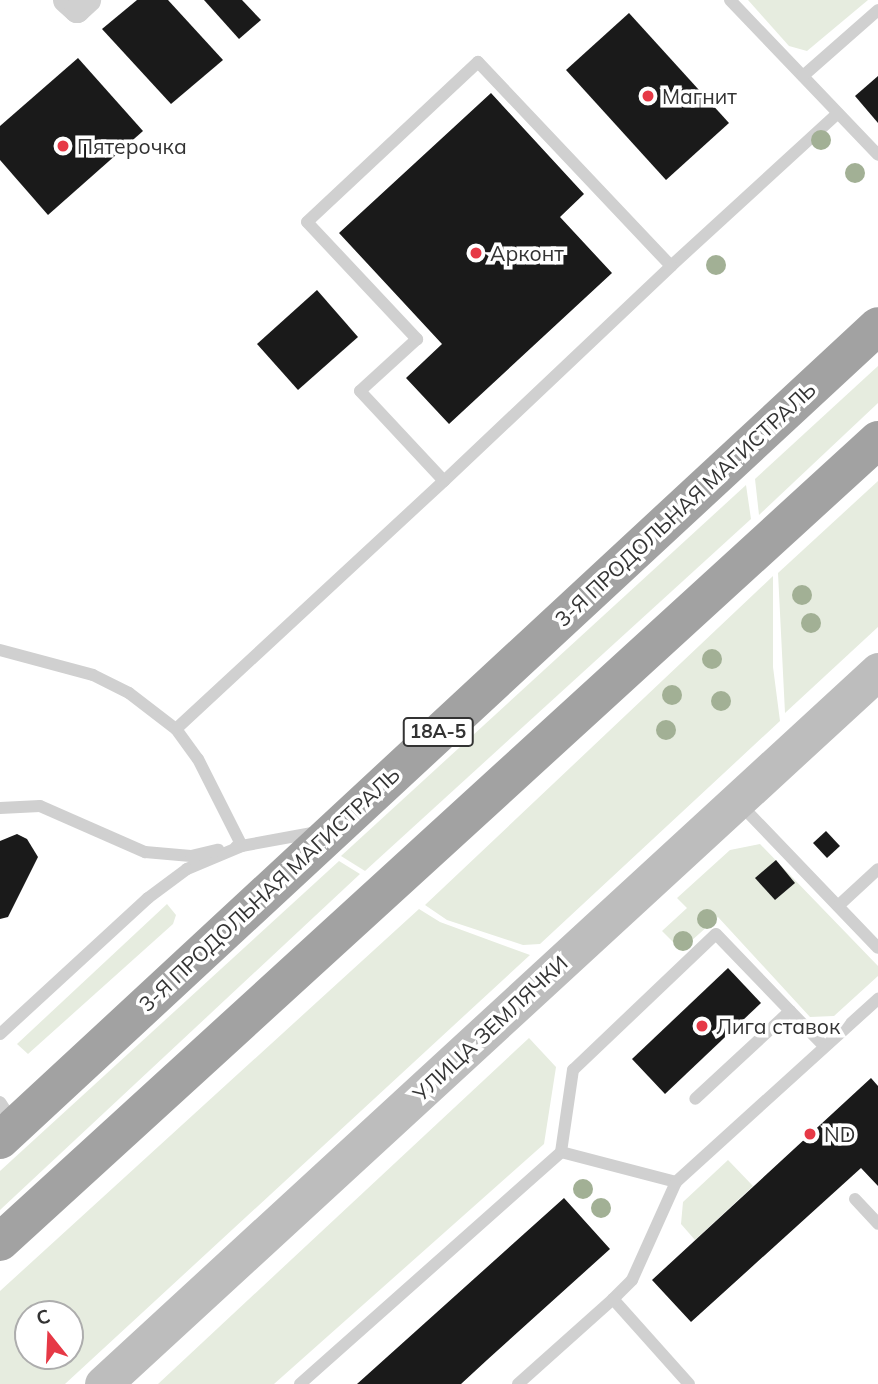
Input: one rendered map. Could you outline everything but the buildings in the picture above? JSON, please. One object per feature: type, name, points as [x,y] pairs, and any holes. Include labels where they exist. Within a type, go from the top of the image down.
[{"type":"highway","name":"3-Я ПРОДОЛЬНАЯ МАГИСТРАЛЬ","points":[[5,1123],[332,830],[878,326]]},
{"type":"highway","points":[[0,1242],[878,440]]},
{"type":"main road","name":"УЛИЦА ЗЕМЛЯЧКИ","points":[[103,1384],[878,671]]},
{"type":"street","points":[[66,0],[76,10],[88,0]]},
{"type":"lane","points":[[730,0],[878,155]]},
{"type":"lane","points":[[803,76],[878,10]]},
{"type":"lane","points":[[444,481],[360,391],[416,339],[307,222],[478,62],[671,266]]},
{"type":"lane","points":[[176,729],[838,113]]},
{"type":"lane","points":[[0,650],[93,675],[129,693],[176,729],[198,759],[242,846]]},
{"type":"lane","points":[[737,801],[878,948]]},
{"type":"lane","points":[[0,808],[40,806],[145,852],[191,856],[332,830]]},
{"type":"lane","points":[[0,1034],[148,898],[187,869],[242,846]]},
{"type":"lane","points":[[838,906],[878,869]]},
{"type":"lane","points":[[300,1384],[561,1152],[573,1070],[716,933],[824,1046]]},
{"type":"lane","points":[[519,1384],[632,1280],[676,1182],[878,999]]},
{"type":"lane","points":[[695,1099],[790,1011]]},
{"type":"lane","points":[[561,1152],[676,1182]]},
{"type":"lane","points":[[855,1199],[878,1224]]},
{"type":"lane","points":[[613,1299],[689,1384]]},
{"type":"shaded area","points":[[748,0],[868,0],[807,51],[789,46]]},
{"type":"shaded area","points":[[878,366],[878,403],[759,515],[755,479]]},
{"type":"shaded area","points":[[878,481],[878,627],[785,713],[778,573]]},
{"type":"shaded area","points":[[746,485],[751,519],[365,871],[341,856]]},
{"type":"shaded area","points":[[773,576],[773,667],[780,721],[540,944],[523,945],[447,920],[425,905]]},
{"type":"shaded area","points":[[760,844],[878,966],[878,976],[834,1016],[810,1017],[718,917],[681,950],[662,931],[687,908],[677,898],[730,850]]},
{"type":"shaded area","points":[[339,861],[360,874],[0,1210],[0,1171]]},
{"type":"shaded area","points":[[167,904],[176,915],[173,924],[28,1054],[17,1044]]},
{"type":"shaded area","points":[[419,909],[440,922],[530,955],[84,1366],[84,1300],[14,1300],[14,1370],[80,1370],[65,1384],[0,1384],[0,1291]]},
{"type":"shaded area","points":[[529,1038],[556,1067],[544,1144],[274,1384],[158,1384]]},
{"type":"shaded area","points":[[728,1160],[753,1186],[695,1240],[681,1224],[683,1202]]},
{"type":"place","name":"Магнит","points":[[648,96]]},
{"type":"place","name":"Пятерочка","points":[[63,146]]},
{"type":"place","name":"Арконт","points":[[476,253]]},
{"type":"place","name":"Лига ставок","points":[[702,1026]]},
{"type":"place","name":"ND","points":[[810,1134]]}]
